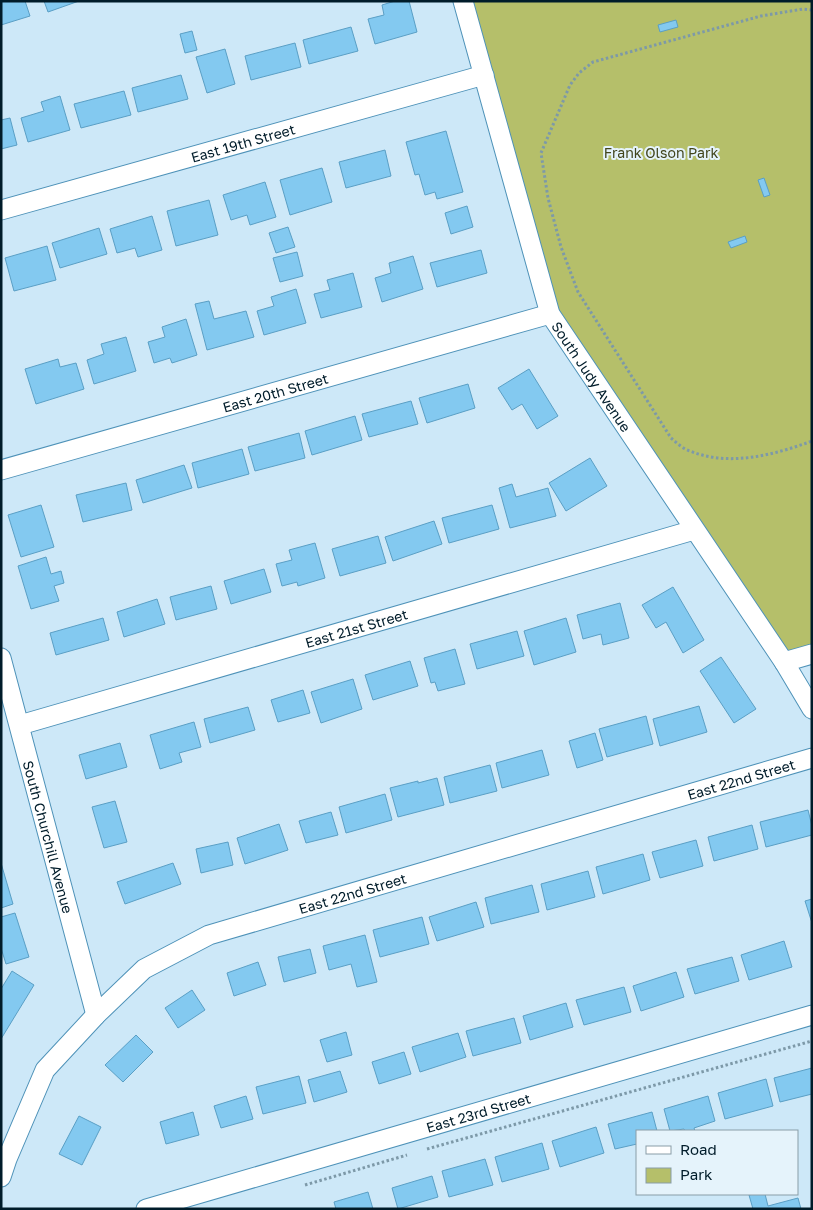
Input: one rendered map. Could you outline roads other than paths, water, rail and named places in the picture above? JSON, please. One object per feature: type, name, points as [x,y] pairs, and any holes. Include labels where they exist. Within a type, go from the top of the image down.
[{"type":"street","name":"South Judy Avenue","points":[[463,1],[550,314],[784,662],[812,709]]},
{"type":"street","name":"East 19th Street","points":[[1,210],[484,75]]},
{"type":"street","name":"East 20th Street","points":[[1,470],[550,314]]},
{"type":"street","name":"East 21st Street","points":[[20,725],[694,530]]},
{"type":"street","points":[[784,662],[812,654]]},
{"type":"street","name":"South Churchill Avenue","points":[[1,658],[96,1015]]},
{"type":"street","name":"East 22nd Street","points":[[1,1177],[45,1070],[96,1015],[144,969],[209,935],[812,758]]},
{"type":"street","name":"East 23rd Street","points":[[146,1209],[812,1015]]},
{"type":"park label","name":"Frank Olson Park","points":[[661,152]]}]
